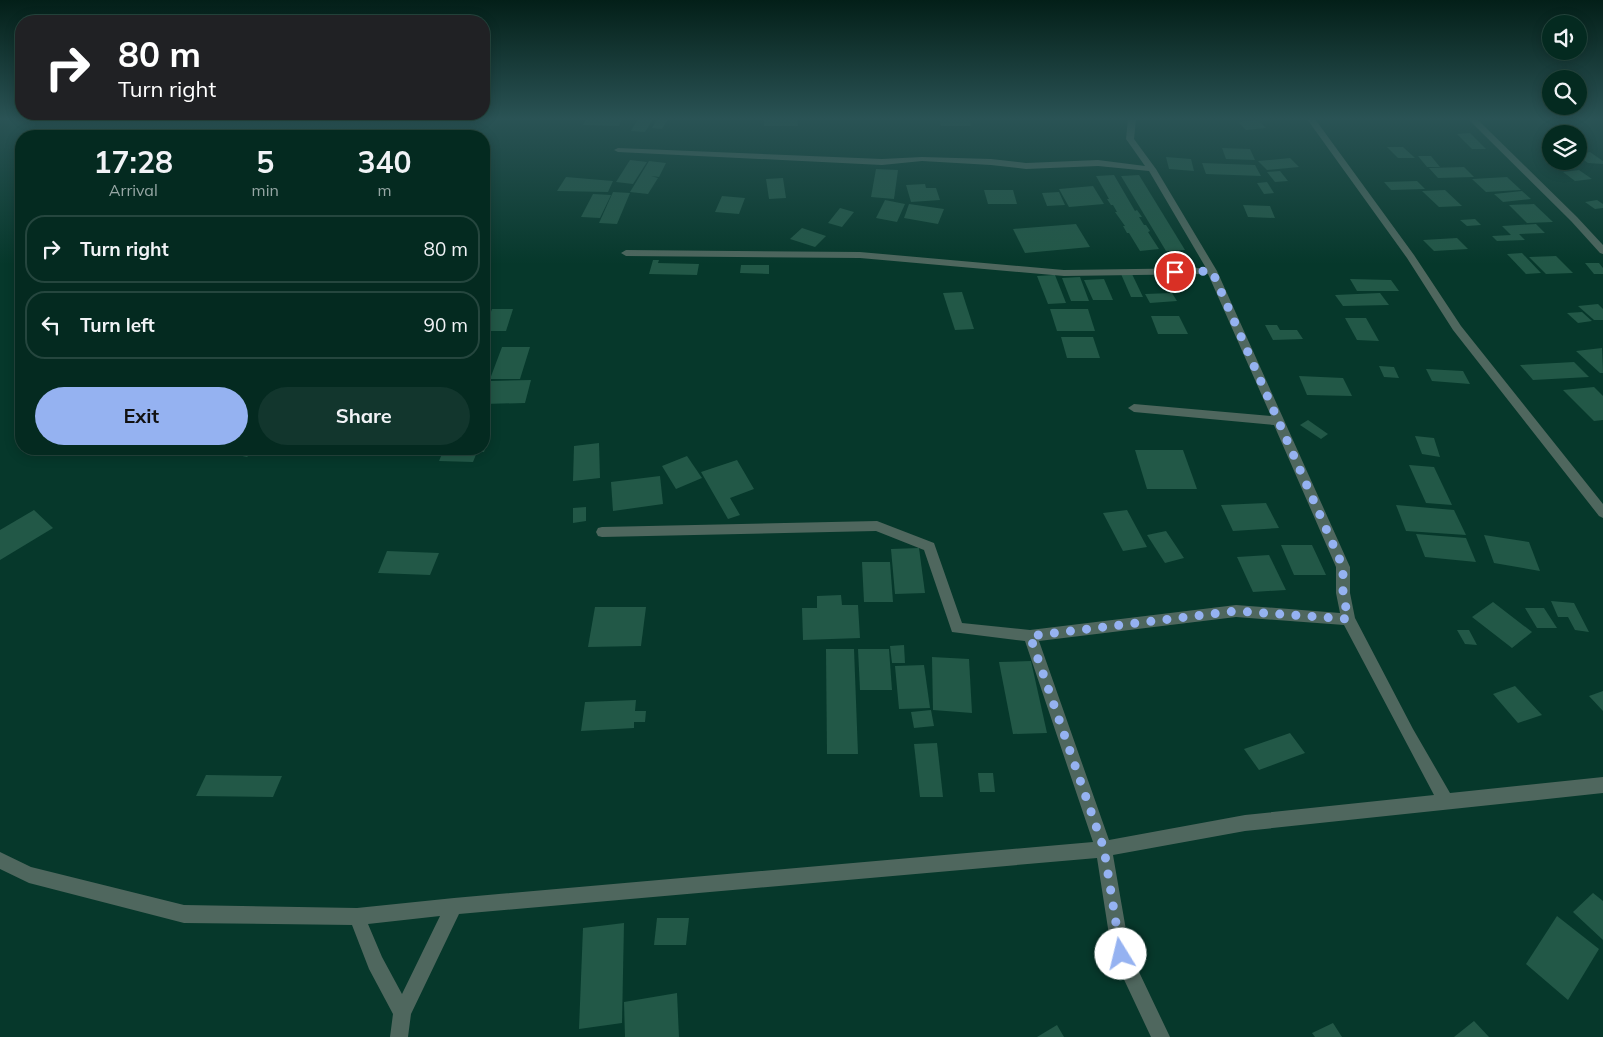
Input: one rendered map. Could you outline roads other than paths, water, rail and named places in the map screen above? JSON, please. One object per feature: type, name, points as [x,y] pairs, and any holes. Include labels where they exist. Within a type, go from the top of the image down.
[{"type":"street","points":[[1138,167],[1152,169],[1212,271],[1343,567],[1343,592],[1348,619],[1408,734],[1446,801]]},
{"type":"street","points":[[1346,167],[1411,257],[1457,328],[1603,513]]},
{"type":"street","points":[[1521,167],[1574,219],[1603,251]]},
{"type":"street","points":[[626,253],[860,255],[1064,272],[1212,271]]},
{"type":"street","points":[[1134,408],[1278,421]]},
{"type":"street","points":[[602,532],[877,526],[929,547],[957,628],[1030,636],[1236,611],[1348,619]]},
{"type":"street","points":[[1030,636],[1104,849],[1121,954],[1161,1037]]},
{"type":"street","points":[[0,860],[29,876],[184,914],[357,917],[454,906],[1104,849],[1245,823],[1603,785]]},
{"type":"street","points":[[399,1037],[402,1013],[454,906]]},
{"type":"street","points":[[357,917],[375,963],[402,1013]]}]
